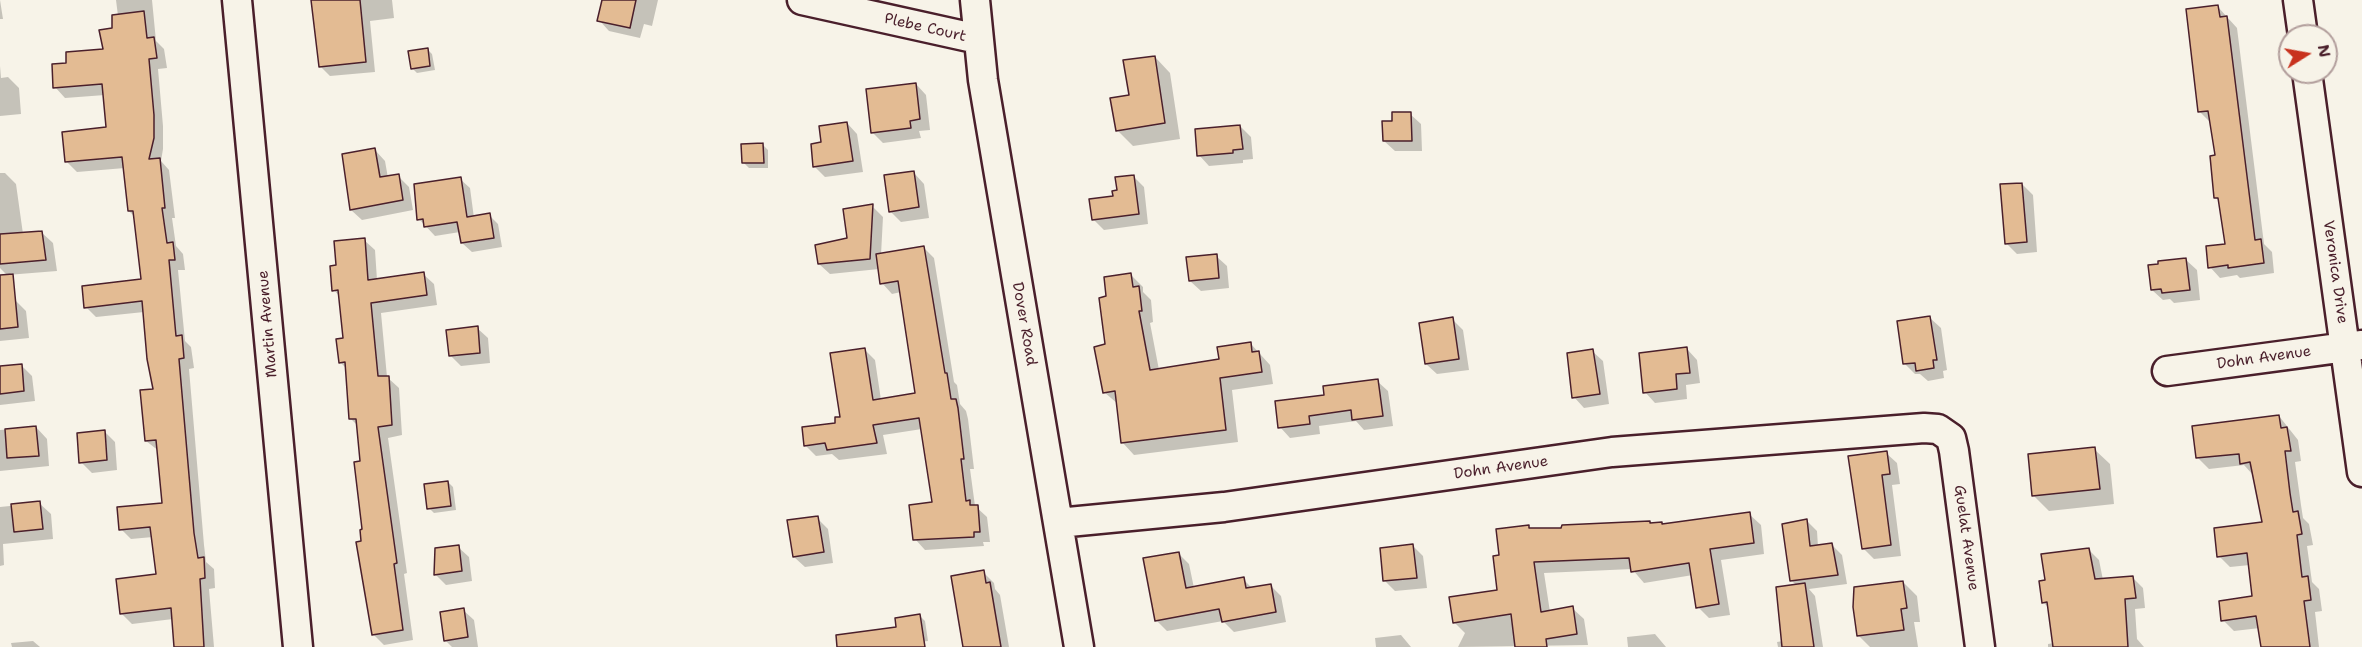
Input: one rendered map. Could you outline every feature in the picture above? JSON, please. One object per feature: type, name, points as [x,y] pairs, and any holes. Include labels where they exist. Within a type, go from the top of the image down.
[{"type":"street","name":"Martin Avenue","points":[[237,0],[298,647]]},
{"type":"street","name":"Plebe Court","points":[[802,0],[978,39]]},
{"type":"street","name":"Dover Road","points":[[975,0],[978,39],[1080,647]]},
{"type":"street","points":[[2298,0],[2301,24]]},
{"type":"street","name":"Veronica Drive","points":[[2309,84],[2354,346],[2362,472]]},
{"type":"street","name":"Dohn Avenue","points":[[2167,371],[2354,346]]},
{"type":"street","name":"Dohn Avenue","points":[[1058,523],[1224,507],[1612,452],[1924,428],[1945,432]]},
{"type":"street","name":"Guelat Avenue","points":[[1945,432],[1951,438],[1954,451],[1980,647]]},
{"type":"building","points":[[311,0],[360,0],[366,62],[319,67]]},
{"type":"building","points":[[602,0],[636,0],[630,28],[597,21]]},
{"type":"building","points":[[2218,5],[2220,17],[2227,16],[2255,240],[2261,239],[2264,263],[2208,268],[2206,246],[2225,244],[2218,198],[2214,198],[2210,156],[2215,155],[2208,111],[2198,112],[2186,9]]},
{"type":"building","points":[[144,11],[147,38],[154,37],[157,58],[149,59],[154,138],[149,159],[160,158],[165,208],[162,208],[167,243],[173,242],[175,260],[169,260],[176,336],[182,335],[184,358],[179,359],[194,533],[198,558],[204,557],[205,578],[200,579],[204,647],[174,647],[171,608],[120,614],[116,579],[156,574],[150,527],[119,530],[117,507],[162,503],[156,440],[145,441],[140,390],[153,389],[147,359],[142,301],[84,308],[82,286],[141,279],[133,211],[128,211],[122,157],[65,162],[62,132],[106,127],[102,84],[53,88],[52,64],[66,63],[66,52],[103,49],[99,30],[112,28],[112,15]]},
{"type":"building","points":[[428,48],[430,66],[411,69],[408,51]]},
{"type":"building","points":[[1155,56],[1165,123],[1116,131],[1110,98],[1129,95],[1123,60]]},
{"type":"building","points":[[916,83],[920,119],[910,121],[911,128],[871,133],[866,89]]},
{"type":"building","points":[[1392,112],[1411,112],[1412,141],[1383,141],[1382,121],[1392,121]]},
{"type":"building","points":[[847,122],[853,161],[813,167],[811,144],[821,142],[819,126]]},
{"type":"building","points":[[1240,125],[1243,149],[1233,150],[1233,153],[1197,156],[1195,129]]},
{"type":"building","points":[[763,143],[764,163],[742,163],[741,144]]},
{"type":"building","points":[[375,148],[380,177],[399,174],[403,200],[350,210],[342,154]]},
{"type":"building","points":[[914,171],[919,207],[889,212],[884,175]]},
{"type":"building","points":[[1134,175],[1139,214],[1092,220],[1089,199],[1113,196],[1112,191],[1117,190],[1115,177]]},
{"type":"building","points":[[461,177],[467,217],[490,213],[494,238],[461,243],[457,222],[424,227],[423,219],[417,220],[414,184]]},
{"type":"building","points":[[2022,183],[2027,242],[2005,244],[2000,184]]},
{"type":"building","points":[[873,204],[870,259],[818,264],[815,245],[847,238],[843,209]]},
{"type":"building","points":[[42,231],[46,260],[0,264],[0,234]]},
{"type":"building","points":[[365,238],[368,280],[424,272],[427,295],[371,303],[378,376],[389,376],[392,425],[378,427],[397,563],[394,564],[403,630],[372,635],[356,542],[361,541],[360,530],[362,529],[354,462],[360,461],[356,419],[349,419],[345,362],[339,363],[336,339],[343,338],[338,290],[332,291],[330,266],[336,265],[334,241]]},
{"type":"building","points":[[924,246],[945,373],[947,373],[951,399],[956,399],[958,408],[966,501],[970,500],[970,505],[978,505],[980,532],[974,532],[974,537],[913,540],[909,505],[932,502],[919,418],[873,425],[877,443],[827,450],[825,443],[804,446],[802,427],[835,423],[835,417],[840,417],[830,353],[865,348],[873,400],[915,393],[898,281],[880,284],[876,254]]},
{"type":"building","points":[[1217,254],[1219,278],[1189,281],[1186,257]]},
{"type":"building","points":[[2186,258],[2190,290],[2162,293],[2161,289],[2151,290],[2148,265],[2158,264],[2158,261]]},
{"type":"building","points":[[1131,273],[1133,287],[1139,286],[1142,311],[1139,311],[1150,370],[1219,359],[1217,347],[1251,342],[1252,352],[1259,351],[1262,372],[1220,378],[1226,430],[1121,443],[1115,391],[1103,393],[1094,347],[1105,344],[1099,298],[1106,296],[1104,277]]},
{"type":"building","points":[[13,274],[18,327],[0,329],[0,275]]},
{"type":"building","points":[[1930,316],[1937,360],[1933,360],[1934,368],[1916,371],[1915,363],[1903,364],[1897,321]]},
{"type":"building","points":[[1453,317],[1459,359],[1425,364],[1419,323]]},
{"type":"building","points":[[478,326],[480,353],[449,356],[446,330]]},
{"type":"building","points":[[1687,347],[1690,373],[1676,374],[1677,389],[1643,393],[1639,353]]},
{"type":"building","points":[[1593,349],[1600,394],[1572,398],[1567,353]]},
{"type":"building","points":[[22,364],[24,391],[0,394],[0,366]]},
{"type":"building","points":[[1378,379],[1383,416],[1352,420],[1351,410],[1309,416],[1310,424],[1278,428],[1275,401],[1324,395],[1323,386]]},
{"type":"building","points":[[2279,415],[2281,428],[2287,427],[2291,451],[2285,451],[2293,512],[2298,511],[2302,534],[2297,535],[2302,577],[2308,576],[2311,600],[2304,601],[2310,647],[2261,647],[2256,616],[2221,621],[2219,601],[2252,596],[2247,553],[2217,557],[2214,528],[2262,522],[2250,462],[2240,464],[2239,454],[2196,458],[2192,426]]},
{"type":"building","points":[[36,426],[39,456],[7,458],[5,429]]},
{"type":"building","points":[[105,430],[107,460],[79,463],[77,433]]},
{"type":"building","points":[[2095,447],[2100,489],[2032,496],[2028,454]]},
{"type":"building","points":[[1887,451],[1890,474],[1882,475],[1891,545],[1862,549],[1848,456]]},
{"type":"building","points":[[448,481],[451,506],[427,509],[424,484]]},
{"type":"building","points":[[40,501],[43,529],[14,532],[11,504]]},
{"type":"building","points":[[1750,512],[1754,543],[1710,549],[1719,604],[1696,608],[1689,563],[1631,572],[1629,558],[1534,562],[1541,612],[1573,606],[1577,634],[1546,639],[1547,647],[1515,647],[1511,614],[1453,623],[1449,597],[1497,590],[1493,556],[1499,555],[1496,529],[1529,525],[1529,528],[1561,528],[1562,525],[1650,521],[1650,523],[1662,522],[1662,524]]},
{"type":"building","points":[[818,516],[824,552],[793,557],[787,520]]},
{"type":"building","points":[[1807,519],[1810,546],[1832,543],[1838,575],[1790,581],[1782,524]]},
{"type":"building","points":[[1413,544],[1417,578],[1383,581],[1380,548]]},
{"type":"building","points":[[459,545],[462,571],[434,575],[435,548]]},
{"type":"building","points":[[2089,548],[2095,579],[2133,576],[2136,598],[2125,599],[2128,647],[2053,647],[2047,602],[2042,603],[2039,581],[2045,580],[2041,554]]},
{"type":"building","points":[[1179,552],[1186,588],[1244,577],[1246,588],[1271,584],[1276,612],[1222,622],[1219,609],[1155,621],[1143,558]]},
{"type":"building","points":[[984,570],[986,583],[990,582],[1001,647],[963,647],[951,576]]},
{"type":"building","points":[[1903,581],[1907,608],[1901,609],[1904,630],[1857,636],[1853,607],[1854,587]]},
{"type":"building","points":[[1805,583],[1814,647],[1782,647],[1776,587]]},
{"type":"building","points":[[464,608],[468,637],[444,641],[440,612]]},
{"type":"building","points":[[920,614],[925,647],[837,647],[836,635],[896,627],[895,618]]}]
